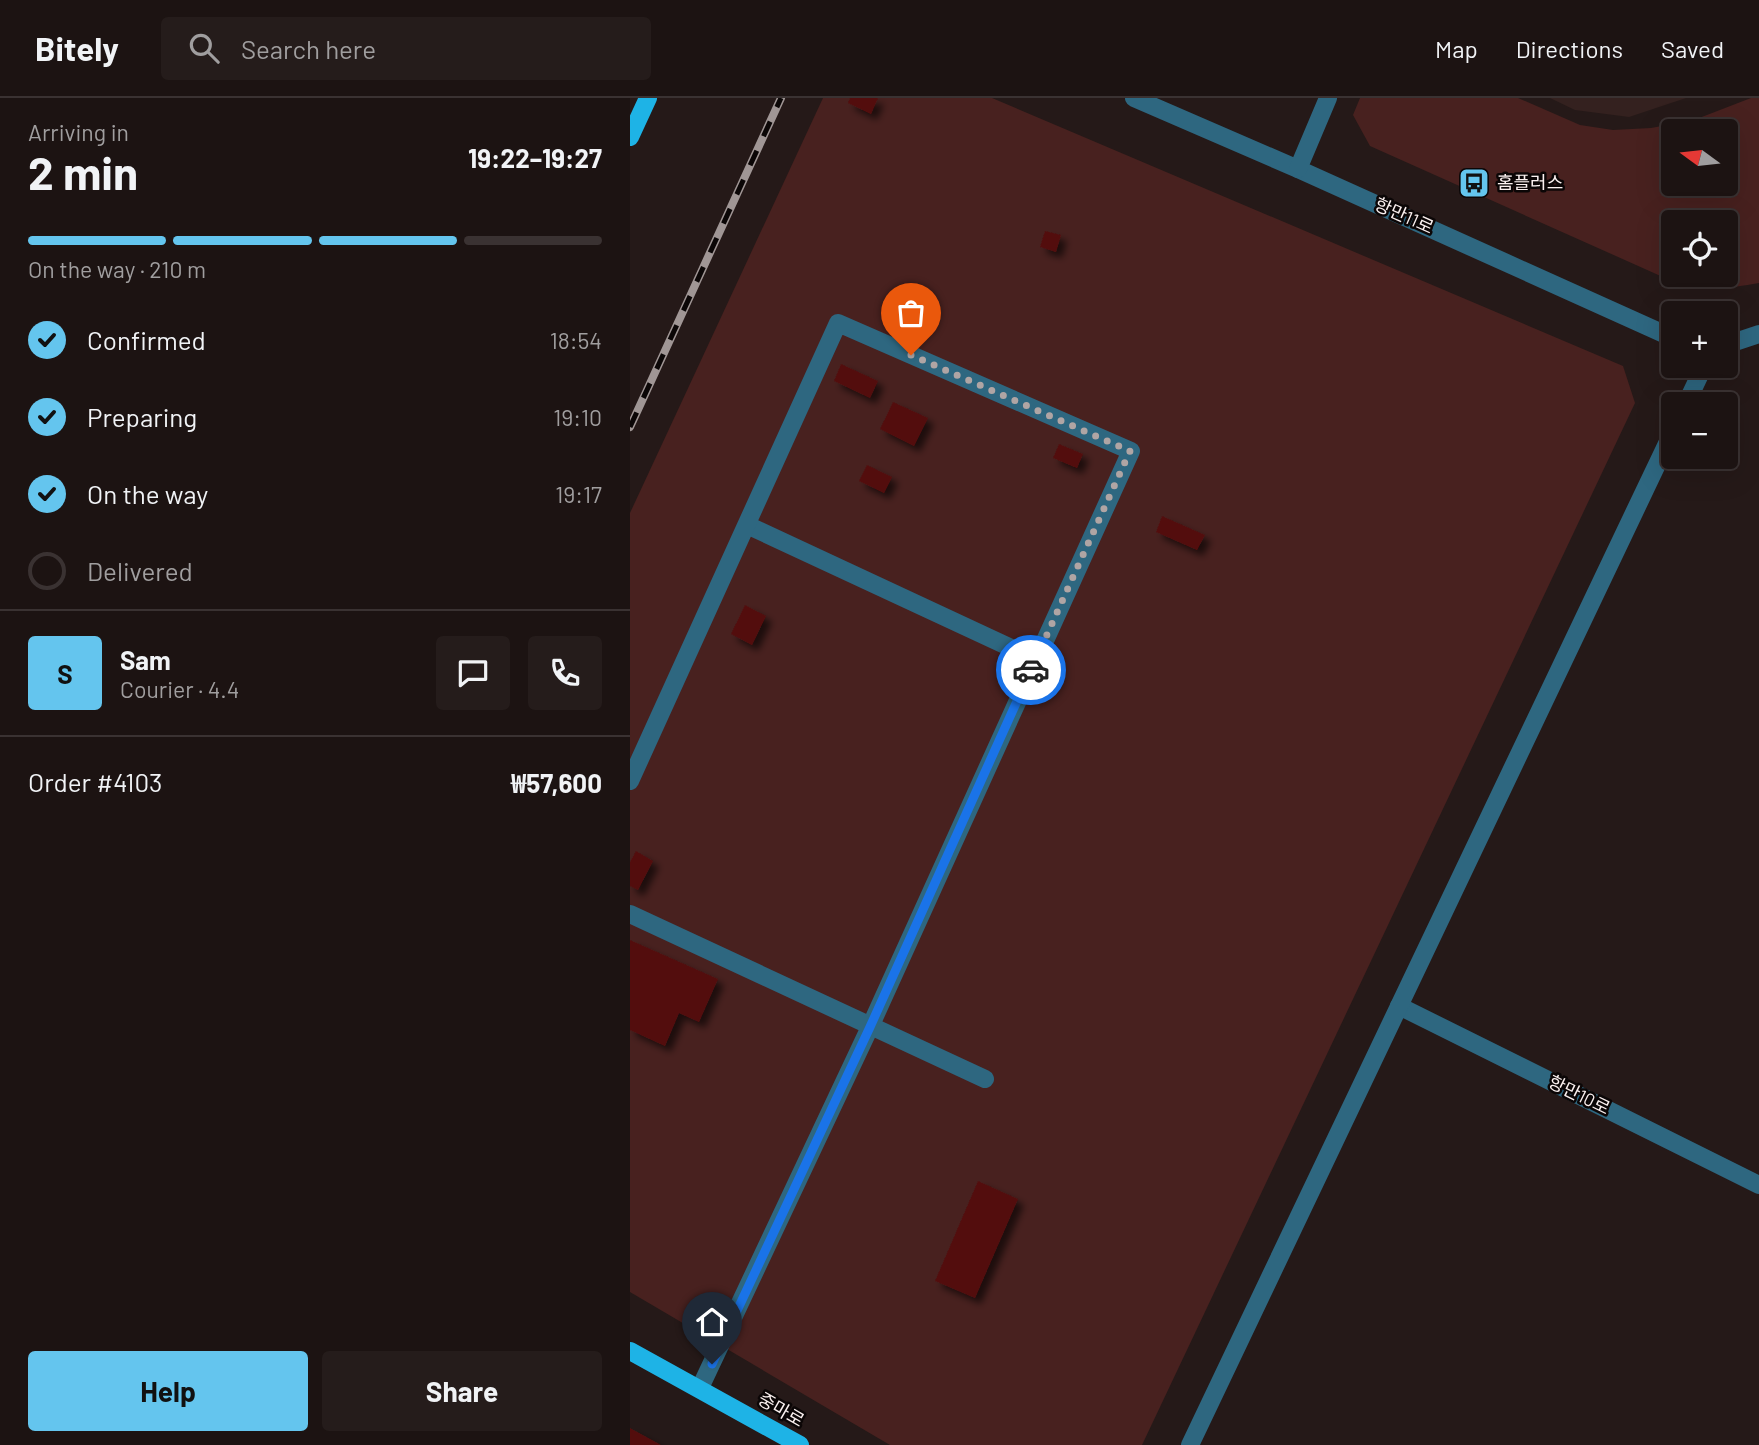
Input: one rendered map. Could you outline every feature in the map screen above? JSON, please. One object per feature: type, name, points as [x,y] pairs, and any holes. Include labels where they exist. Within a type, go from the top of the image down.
[{"type":"main road","points":[[630,137],[648,98]]},
{"type":"main road","name":"중마로","points":[[630,1351],[800,1445]]},
{"type":"street","name":"항만11로","points":[[1134,98],[1661,333]]},
{"type":"street","points":[[1298,169],[1328,98]]},
{"type":"street","points":[[630,781],[838,323],[1130,451],[870,1027],[700,1388]]},
{"type":"street","points":[[1738,341],[1759,334]]},
{"type":"street","points":[[1190,1445],[1661,456]]},
{"type":"street","points":[[747,525],[1035,659]]},
{"type":"street","points":[[630,914],[985,1079]]},
{"type":"street","name":"항만10로","points":[[1399,1006],[1759,1185]]},
{"type":"shaded area","points":[[823,98],[992,98],[1623,366],[1635,403],[1142,1445],[890,1445],[630,1292],[630,513]]},
{"type":"shaded area","points":[[1360,98],[1518,98],[1580,125],[1613,130],[1661,126],[1661,196],[1738,196],[1738,119],[1697,119],[1751,98],[1759,98],[1759,283],[1738,286],[1738,210],[1661,210],[1661,276],[1370,146],[1353,115]]},
{"type":"shaded area","points":[[1550,98],[1686,98],[1629,117],[1575,110]]},
{"type":"building","points":[[850,98],[878,98],[871,114],[848,103]]},
{"type":"building","points":[[1045,231],[1061,235],[1056,252],[1040,247]]},
{"type":"building","points":[[841,364],[878,381],[870,398],[834,381]]},
{"type":"building","points":[[893,402],[928,418],[914,446],[880,429]]},
{"type":"building","points":[[1059,444],[1083,454],[1077,468],[1053,458]]},
{"type":"building","points":[[867,465],[892,477],[884,493],[859,481]]},
{"type":"building","points":[[1162,516],[1205,535],[1197,550],[1156,532]]},
{"type":"building","points":[[745,605],[766,616],[752,645],[731,634]]},
{"type":"building","points":[[636,851],[653,861],[638,890],[630,886],[630,862]]},
{"type":"building","points":[[630,940],[718,979],[699,1022],[679,1013],[665,1046],[630,1030]]},
{"type":"building","points":[[978,1181],[1018,1199],[975,1298],[935,1281]]},
{"type":"building","points":[[630,1428],[661,1445],[630,1445]]},
{"type":"railway","points":[[630,427],[781,98]]},
{"type":"way so far","points":[[911,355],[1130,451],[1031,670]]},
{"type":"place","name":"홈플러스","points":[[1474,183]]},
{"type":"route","points":[[712,1364],[870,1027],[1031,670]]}]
